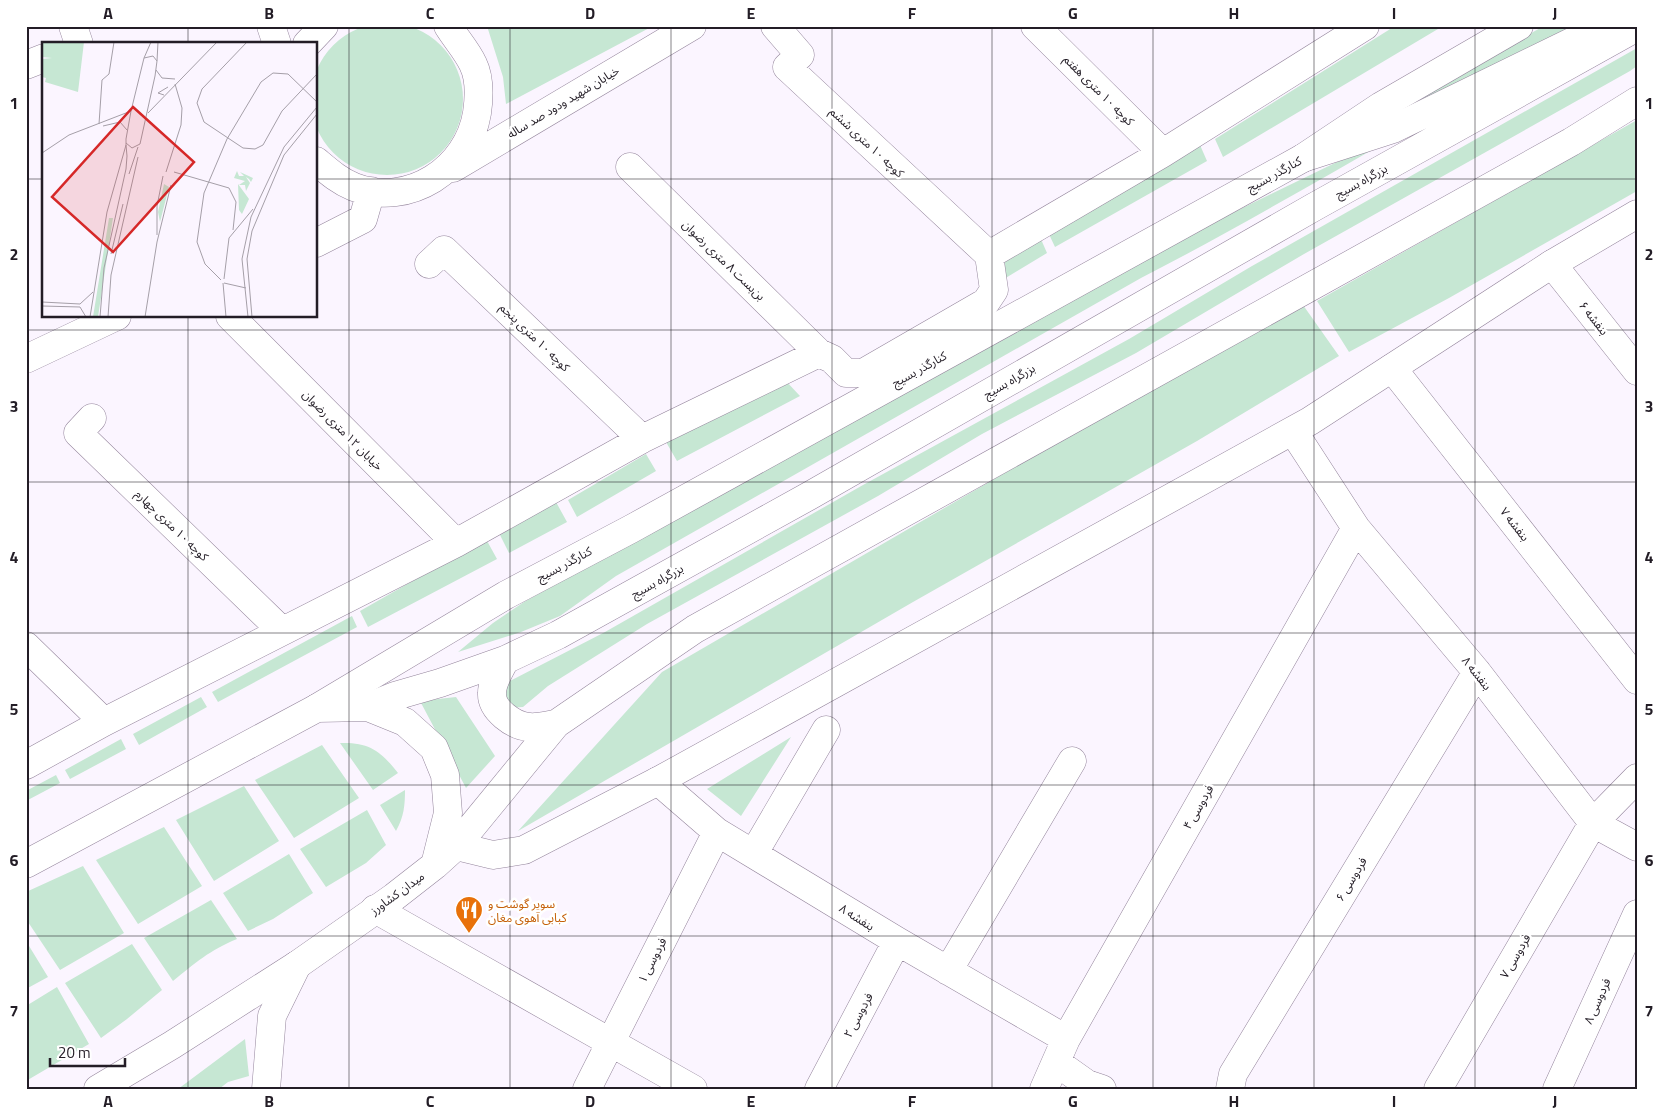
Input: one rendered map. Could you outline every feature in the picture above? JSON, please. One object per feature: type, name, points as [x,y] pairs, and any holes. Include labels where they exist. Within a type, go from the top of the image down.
[{"type":"main road","points":[[73,26],[78,42]]},
{"type":"main road","points":[[271,26],[276,42]]},
{"type":"main road","points":[[310,42],[324,26]]},
{"type":"main road","points":[[318,163],[334,177],[354,187],[371,191],[397,192],[416,187],[434,179],[459,157],[474,129],[480,97],[474,65],[448,26]]},
{"type":"main road","name":"خیابان شهید ودود صد ساله","points":[[434,179],[692,26]]},
{"type":"main road","name":"کوچه ۱۰ متری ششم","points":[[775,26],[800,55],[787,67],[988,255]]},
{"type":"main road","name":"کوچه ۱۰ متری هفتم","points":[[1035,26],[1163,153]]},
{"type":"main road","points":[[988,255],[1163,153],[1334,34],[1365,26]]},
{"type":"main road","name":"کنارگذر بسیج","points":[[318,708],[506,595],[630,529],[1302,158],[1381,106],[1519,26]]},
{"type":"main road","points":[[1302,158],[1393,128],[1604,26]]},
{"type":"main road","name":"بزرگراه بسیج","points":[[368,707],[395,696],[440,683],[505,660],[558,635],[792,505],[1323,202],[1637,26]]},
{"type":"main road","points":[[26,65],[42,59]]},
{"type":"main road","points":[[435,865],[456,846],[556,724],[695,629],[1562,147],[1637,101]]},
{"type":"main road","name":"بن‌بست ۸ متری رضوان","points":[[630,167],[819,353],[832,359],[846,373],[863,373],[986,302],[994,290],[988,255]]},
{"type":"main road","points":[[318,242],[363,218],[371,191]]},
{"type":"main road","points":[[456,846],[493,855],[524,850],[658,781],[1293,430],[1552,264],[1637,214]]},
{"type":"main road","name":"کوچه ۱۰ متری پنجم","points":[[429,264],[444,250],[642,439]]},
{"type":"main road","name":"بنفشه ۶","points":[[1552,264],[1637,371]]},
{"type":"main road","points":[[26,359],[113,318]]},
{"type":"main road","name":"خیابان ۱۲ متری رضوان","points":[[232,318],[456,543]]},
{"type":"main road","points":[[26,765],[104,722],[456,543],[642,439],[819,353]]},
{"type":"main road","name":"بنفشه ۷","points":[[1392,368],[1637,680]]},
{"type":"main road","name":"کوچه ۱۰ متری چهارم","points":[[92,418],[78,434],[282,632]]},
{"type":"main road","name":"بنفشه ۸","points":[[1293,430],[1356,528],[1477,672],[1593,823]]},
{"type":"main road","name":"فردوسی ۴","points":[[1044,1089],[1061,1050],[1356,528]]},
{"type":"main road","points":[[26,646],[104,722]]},
{"type":"main road","points":[[505,660],[492,693],[494,704],[514,723],[529,727],[556,724]]},
{"type":"main road","name":"فردوسی ۶","points":[[1230,1089],[1233,1074],[1477,672]]},
{"type":"main road","name":"میدان کشاورز","points":[[26,864],[318,708],[368,707],[405,722],[434,748],[445,775],[448,813],[435,865],[297,965],[172,1045],[98,1089]]},
{"type":"main road","points":[[754,853],[826,730]]},
{"type":"main road","points":[[948,971],[1072,761]]},
{"type":"main road","name":"فردوسی ۷","points":[[1438,1089],[1593,823],[1637,778]]},
{"type":"main road","name":"بنفشه ۸","points":[[658,781],[717,832],[948,971],[1061,1050],[1087,1084],[1102,1089]]},
{"type":"main road","points":[[1593,823],[1637,847]]},
{"type":"main road","name":"فردوسی ۱","points":[[587,1089],[717,832]]},
{"type":"main road","points":[[375,910],[693,1089]]},
{"type":"main road","name":"فردوسی ۸","points":[[1557,1089],[1637,914]]},
{"type":"main road","name":"فردوسی ۲","points":[[820,1089],[897,941]]},
{"type":"main road","points":[[266,1089],[272,1016],[297,965]]},
{"type":"green space","points":[[387,23],[416,29],[441,45],[457,70],[463,99],[457,128],[441,153],[416,169],[387,175],[358,169],[333,153],[318,130],[318,68],[333,45],[358,29]]},
{"type":"green space","points":[[487,26],[653,26],[506,104],[503,77]]},
{"type":"green space","points":[[1395,26],[1443,26],[1223,157],[1215,139]]},
{"type":"green space","points":[[1544,26],[1577,26],[1369,128],[1524,37]]},
{"type":"green space","points":[[1637,48],[1637,66],[1630,71],[1304,254],[1136,353],[982,434],[878,496],[647,624],[548,686],[523,707],[508,708],[501,697],[506,683],[605,632],[863,485],[1129,339],[1252,266]]},
{"type":"green space","points":[[1637,120],[1637,191],[1449,298],[1349,352],[1317,301]]},
{"type":"green space","points":[[1395,137],[1237,227],[1141,278],[616,576],[560,616],[521,632],[458,652],[493,623],[524,602],[1189,234],[1337,162]]},
{"type":"green space","points":[[1200,145],[1207,161],[1055,247],[1047,230]]},
{"type":"green space","points":[[1040,237],[1047,253],[1004,279],[1002,260]]},
{"type":"green space","points":[[1303,305],[1339,356],[1197,441],[913,602],[518,831],[662,672],[1077,431]]},
{"type":"green space","points":[[785,380],[800,396],[677,461],[666,442]]},
{"type":"green space","points":[[646,454],[656,471],[577,517],[568,500]]},
{"type":"green space","points":[[556,502],[567,522],[509,553],[500,535]]},
{"type":"green space","points":[[486,539],[497,559],[368,627],[360,611]]},
{"type":"green space","points":[[352,616],[357,627],[218,702],[212,692]]},
{"type":"green space","points":[[201,697],[207,707],[139,745],[133,734]]},
{"type":"green space","points":[[456,697],[495,756],[466,788],[420,701]]},
{"type":"green space","points":[[791,737],[741,816],[707,789]]},
{"type":"green space","points":[[121,739],[126,749],[70,779],[65,770]]},
{"type":"green space","points":[[340,743],[359,744],[374,749],[398,773],[373,790]]},
{"type":"green space","points":[[322,745],[359,798],[294,838],[255,780]]},
{"type":"green space","points":[[56,775],[60,783],[26,801],[26,791]]},
{"type":"green space","points":[[244,786],[279,841],[214,881],[176,820]]},
{"type":"green space","points":[[405,790],[404,811],[396,831],[380,805]]},
{"type":"green space","points":[[367,810],[386,845],[366,863],[326,887],[300,849]]},
{"type":"green space","points":[[164,827],[202,886],[138,924],[96,860]]},
{"type":"green space","points":[[289,854],[313,893],[273,919],[248,931],[223,893]]},
{"type":"green space","points":[[83,866],[124,933],[60,970],[26,919],[26,892]]},
{"type":"green space","points":[[211,900],[237,939],[211,952],[173,981],[144,938]]},
{"type":"green space","points":[[26,941],[48,977],[26,989]]},
{"type":"green space","points":[[132,944],[162,990],[101,1038],[65,983]]},
{"type":"green space","points":[[57,987],[89,1044],[26,1081],[26,1006]]},
{"type":"green space","points":[[245,1039],[249,1076],[228,1082],[219,1089],[178,1089]]},
{"type":"place","name":"سوپر گوشت و کبابی آهوی مغان","points":[[469,934]]}]
